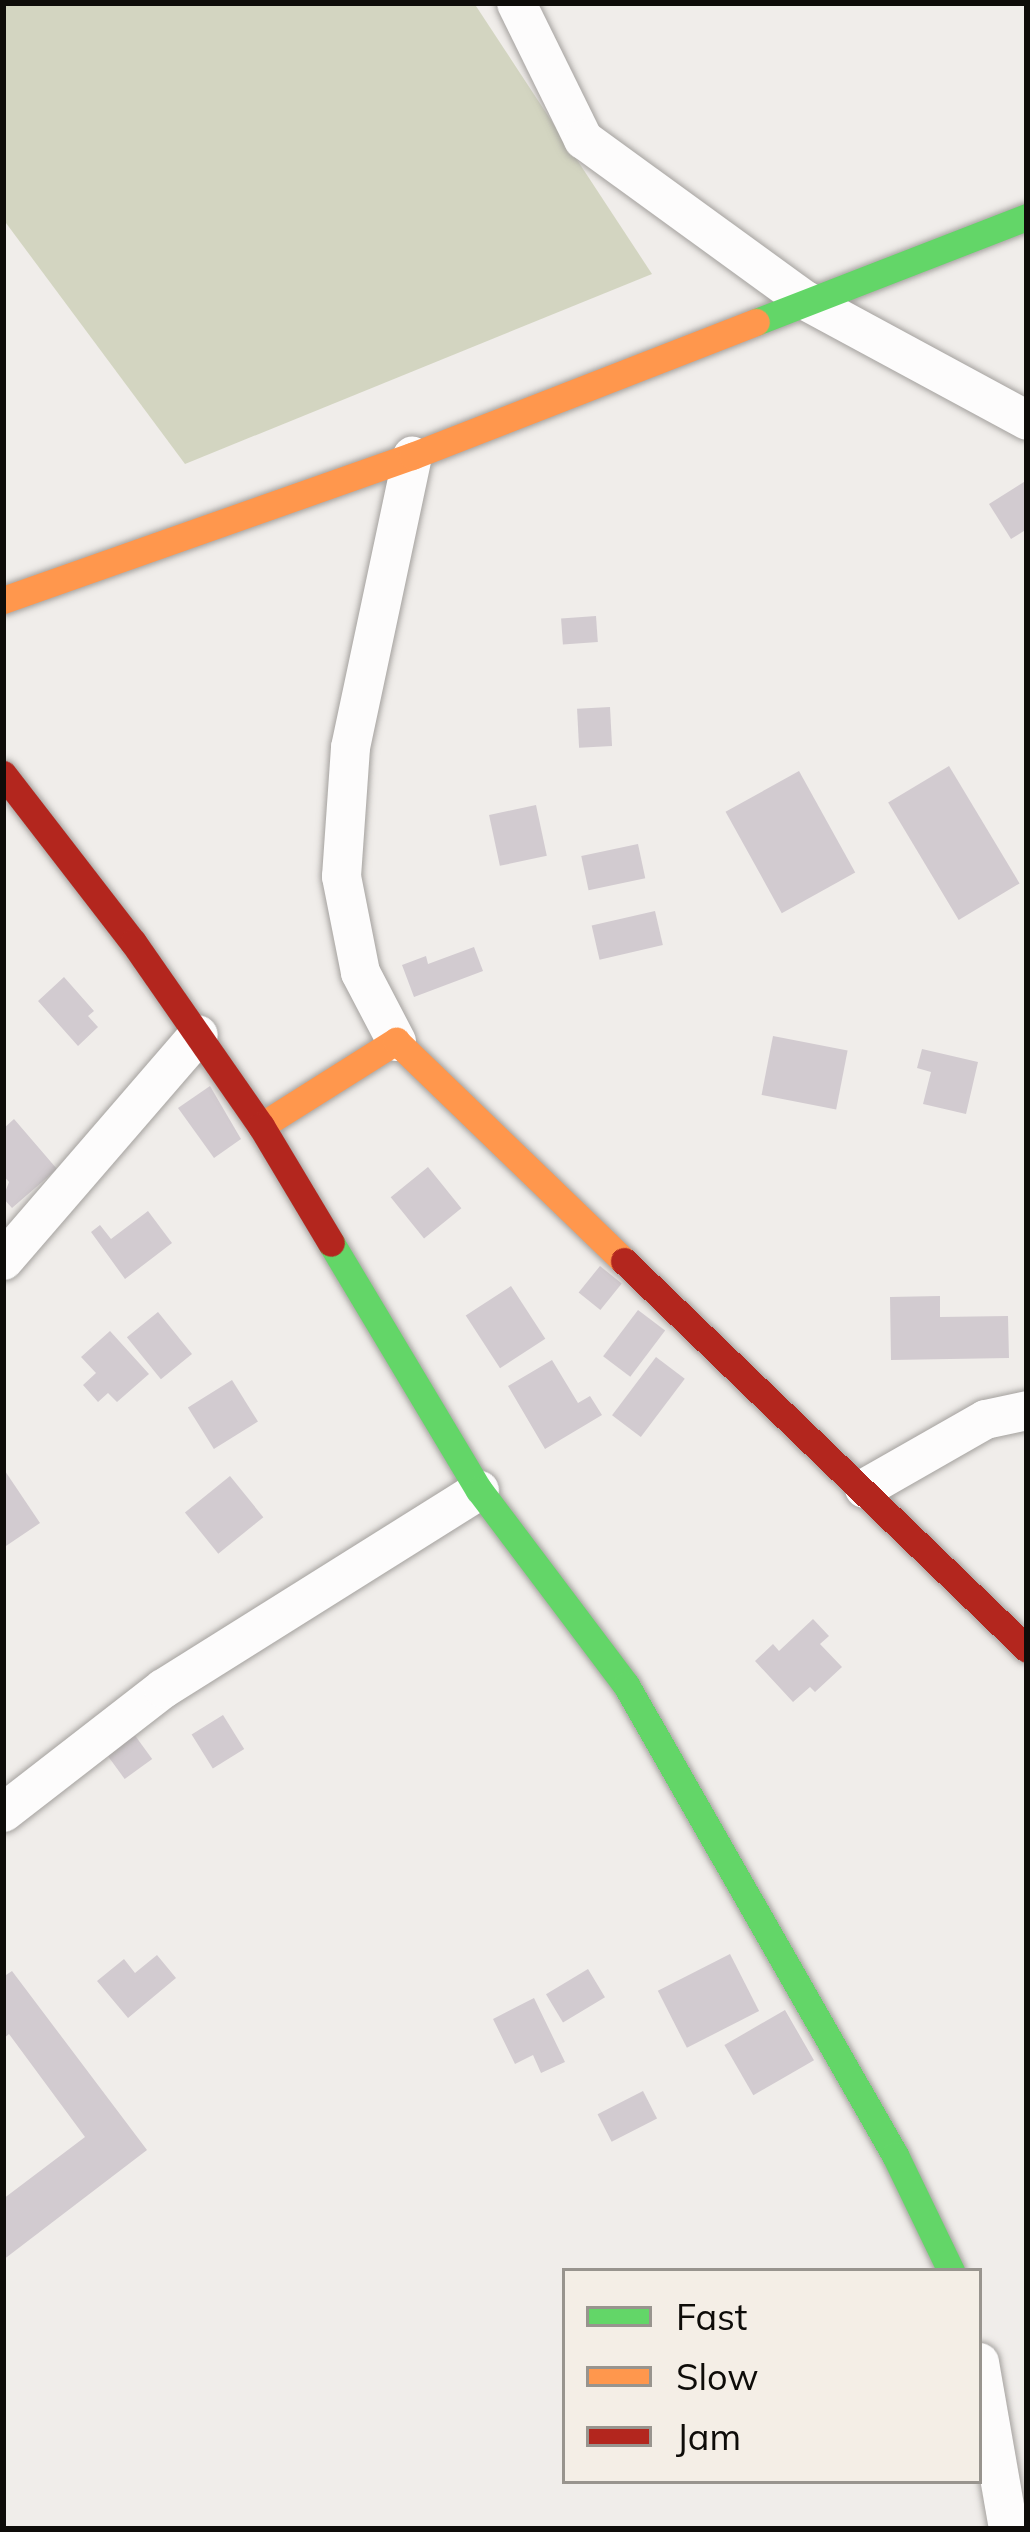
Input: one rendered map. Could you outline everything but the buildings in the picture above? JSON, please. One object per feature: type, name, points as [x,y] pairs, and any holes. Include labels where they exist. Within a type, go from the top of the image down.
[{"type":"street","points":[[516,3],[583,140],[805,300],[1027,420]]},
{"type":"street","points":[[3,599],[412,455],[1027,218]]},
{"type":"street","points":[[412,455],[350,746],[341,876],[360,972],[396,1041],[1027,1649]]},
{"type":"street","points":[[3,773],[261,1126],[479,1490],[626,1685],[895,2155],[950,2268]]},
{"type":"street","points":[[3,1260],[198,1034]]},
{"type":"street","points":[[261,1126],[396,1041]]},
{"type":"street","points":[[864,1488],[985,1420],[1027,1410]]},
{"type":"street","points":[[3,1812],[163,1688],[479,1490]]},
{"type":"street","points":[[982,2379],[1008,2529]]},
{"type":"green space","points":[[3,3],[474,3],[652,274],[185,464],[3,219]]},
{"type":"traffic: fast","points":[[756,322],[1027,217]]},
{"type":"traffic: fast","points":[[331,1243],[479,1490],[626,1685],[895,2155],[950,2268]]},
{"type":"traffic: slow","points":[[3,600],[412,456],[756,322]]},
{"type":"traffic: slow","points":[[261,1126],[396,1041],[624,1261]]},
{"type":"traffic: jam","points":[[3,774],[133,942],[261,1126],[331,1243]]},
{"type":"traffic: jam","points":[[624,1261],[1027,1649]]}]
